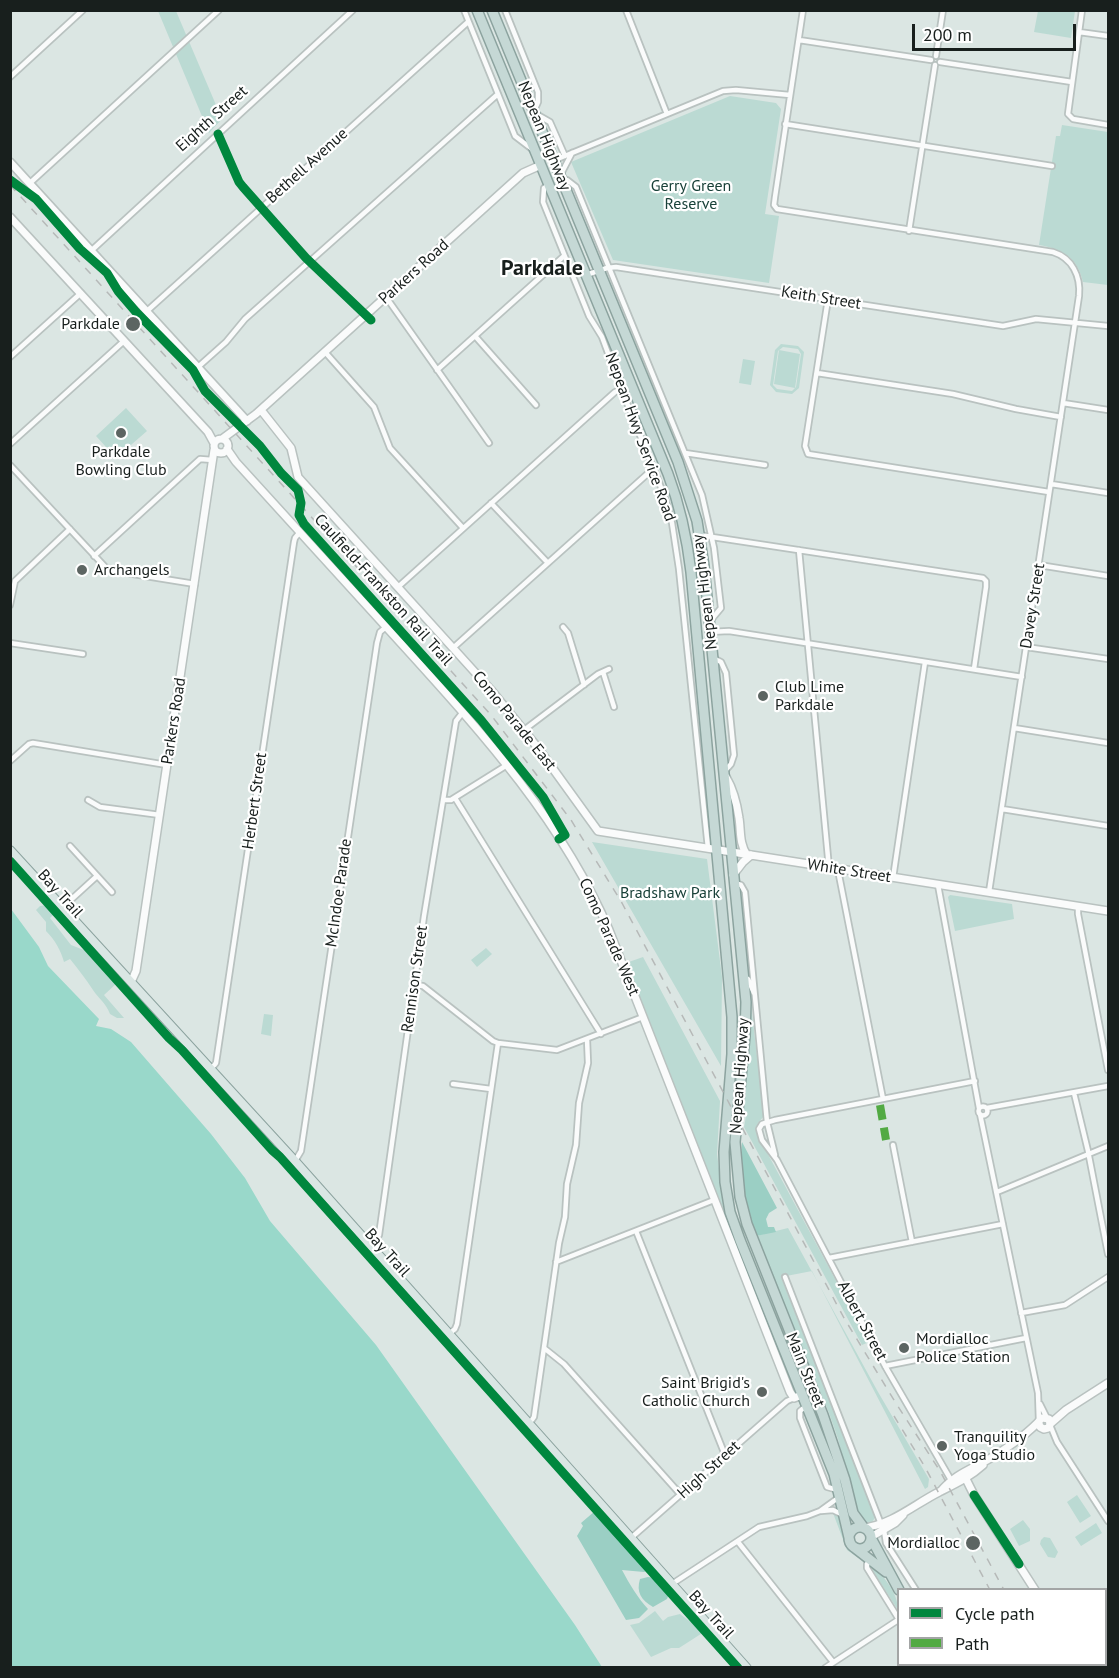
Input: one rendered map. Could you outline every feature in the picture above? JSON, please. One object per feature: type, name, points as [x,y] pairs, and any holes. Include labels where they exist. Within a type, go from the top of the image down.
[{"type":"highway","name":"Nepean Highway","points":[[477,10],[631,384],[678,505],[688,546],[691,629],[698,649],[713,807],[712,849],[732,1017],[732,1054],[724,1145],[725,1182],[730,1212]]},
{"type":"highway","name":"Nepean Highway","points":[[492,10],[682,474],[699,535],[708,606],[743,976],[745,1036],[735,1148],[743,1211]]},
{"type":"highway","points":[[541,165],[554,160]]},
{"type":"highway","points":[[691,629],[702,622],[708,606]]},
{"type":"highway","points":[[698,649],[710,632]]},
{"type":"highway","points":[[713,807],[726,806]]},
{"type":"highway","name":"Main Street","points":[[743,1211],[836,1451],[853,1513],[864,1528]]},
{"type":"highway","name":"Main Street","points":[[730,1212],[762,1296],[794,1395],[806,1406],[839,1493],[851,1544]]},
{"type":"highway","points":[[762,1296],[773,1291]]},
{"type":"highway","points":[[794,1395],[812,1387]]},
{"type":"highway","points":[[888,1574],[851,1544],[849,1535],[857,1527],[864,1528],[872,1540],[897,1588]]},
{"type":"highway","points":[[851,1544],[864,1548],[872,1540]]},
{"type":"main road","points":[[10,850],[295,1161],[747,1668]]},
{"type":"street","points":[[10,77],[83,10]]},
{"type":"street","points":[[30,183],[219,10]]},
{"type":"street","name":"Eighth Street","points":[[92,250],[354,10]]},
{"type":"street","points":[[464,10],[515,136],[535,150]]},
{"type":"street","points":[[505,10],[538,92],[538,102],[534,112],[549,121],[565,156]]},
{"type":"street","points":[[626,10],[667,114]]},
{"type":"street","points":[[803,10],[785,124],[1052,166]]},
{"type":"street","points":[[909,231],[943,10]]},
{"type":"street","points":[[1082,10],[1067,111],[1071,118],[1108,125]]},
{"type":"street","name":"Bethell Avenue","points":[[147,311],[468,22]]},
{"type":"street","points":[[1079,32],[1108,36]]},
{"type":"street","points":[[799,40],[1072,82]]},
{"type":"street","points":[[554,160],[728,90],[790,98]]},
{"type":"street","points":[[198,367],[226,342],[245,319],[498,93]]},
{"type":"street","name":"Davey Street","points":[[785,124],[775,207],[783,211],[1059,254],[1071,263],[1078,276],[1080,291],[989,893]]},
{"type":"street","points":[[561,178],[572,153]]},
{"type":"street","points":[[10,162],[247,421]]},
{"type":"street","name":"Parkers Road","points":[[131,982],[136,971],[213,460],[221,446],[235,431],[523,173],[541,165]]},
{"type":"street","name":"Nepean Hwy Service Road","points":[[561,178],[576,187],[702,495],[712,536],[721,608],[709,622]]},
{"type":"street","name":"Nepean Hwy Service Road","points":[[549,184],[544,188],[543,202],[589,316],[603,337],[654,468],[672,523],[691,629],[712,849]]},
{"type":"street","name":"Como Parade West","points":[[10,217],[463,712],[507,765],[549,823],[584,879],[609,930],[714,1200]]},
{"type":"street","points":[[437,370],[564,256]]},
{"type":"street","name":"Keith Street","points":[[586,275],[610,267],[1003,326],[1033,319],[1108,326]]},
{"type":"street","points":[[10,357],[81,293]]},
{"type":"street","points":[[386,297],[489,443]]},
{"type":"street","points":[[828,299],[805,446],[806,452],[816,456],[1050,492]]},
{"type":"street","points":[[475,336],[536,405]]},
{"type":"street","points":[[10,444],[124,340]]},
{"type":"street","points":[[325,352],[374,407],[390,448],[463,528]]},
{"type":"street","points":[[817,373],[956,394],[1022,411],[1061,417]]},
{"type":"street","points":[[398,587],[621,388],[631,384]]},
{"type":"street","points":[[1063,403],[1108,410]]},
{"type":"street","name":"Como Parade East","points":[[258,412],[291,448],[298,477],[524,730],[593,826]]},
{"type":"street","points":[[685,453],[765,465]]},
{"type":"street","points":[[94,556],[200,459],[213,460]]},
{"type":"street","points":[[11,466],[104,567],[114,572],[195,584]]},
{"type":"street","points":[[453,648],[654,468]]},
{"type":"street","points":[[1051,484],[1108,493]]},
{"type":"street","points":[[491,503],[548,563]]},
{"type":"street","points":[[10,605],[15,581],[70,529]]},
{"type":"street","name":"Herbert Street","points":[[211,1069],[216,1063],[294,542],[300,532]]},
{"type":"street","points":[[699,535],[984,579],[986,587],[974,669]]},
{"type":"street","points":[[799,549],[829,868]]},
{"type":"street","points":[[1039,566],[1108,576]]},
{"type":"street","name":"McIndoe Parade","points":[[295,1161],[301,1151],[376,643],[380,632],[386,627]]},
{"type":"street","points":[[563,627],[568,633],[584,685]]},
{"type":"street","points":[[710,632],[731,632],[1022,677]]},
{"type":"street","points":[[10,643],[83,654]]},
{"type":"street","points":[[1026,646],[1108,659]]},
{"type":"street","points":[[893,878],[925,662]]},
{"type":"street","points":[[524,730],[606,670],[614,707]]},
{"type":"street","name":"Rennison Street","points":[[370,1245],[379,1235],[442,800],[456,721],[463,712]]},
{"type":"street","points":[[1014,728],[1108,742]]},
{"type":"street","points":[[10,761],[33,743],[168,765]]},
{"type":"street","points":[[442,800],[448,801],[455,798],[507,765]]},
{"type":"street","points":[[723,773],[731,785],[739,818],[741,843],[749,855],[734,879],[744,891],[767,1122],[975,1081]]},
{"type":"street","points":[[455,798],[601,1034]]},
{"type":"street","points":[[88,800],[100,807],[160,815]]},
{"type":"street","points":[[1002,809],[1108,826]]},
{"type":"street","name":"White Street","points":[[593,826],[600,832],[1108,911]]},
{"type":"street","points":[[70,846],[112,892]]},
{"type":"street","points":[[838,870],[883,1099]]},
{"type":"street","points":[[63,907],[97,876]]},
{"type":"street","points":[[938,885],[940,906],[977,1091],[984,1111],[985,1132],[1039,1401],[1045,1423],[1108,1521]]},
{"type":"street","points":[[1078,906],[1108,1070]]},
{"type":"street","points":[[743,976],[748,979],[754,995]]},
{"type":"street","points":[[414,985],[423,986],[498,1043],[553,1050],[643,1017]]},
{"type":"street","points":[[530,1424],[534,1418],[556,1262],[565,1217],[567,1184],[576,1145],[578,1107],[589,1060],[587,1039]]},
{"type":"street","points":[[449,1334],[457,1324],[498,1043]]},
{"type":"street","points":[[453,1084],[491,1089]]},
{"type":"street","points":[[984,1111],[1108,1086]]},
{"type":"street","points":[[1074,1093],[1089,1154],[1108,1254]]},
{"type":"street","name":"Albert Street","points":[[777,1160],[767,1122],[759,1126],[759,1133],[777,1160],[885,1366],[974,1494],[1034,1588]]},
{"type":"street","points":[[893,1145],[912,1242]]},
{"type":"street","points":[[997,1192],[1108,1146]]},
{"type":"street","points":[[556,1262],[714,1200]]},
{"type":"street","name":"Main Street","points":[[714,1200],[794,1395]]},
{"type":"street","points":[[829,1258],[1003,1224]]},
{"type":"street","points":[[636,1231],[725,1455]]},
{"type":"street","name":"Main Street","points":[[785,1277],[882,1527],[885,1540],[914,1588]]},
{"type":"street","points":[[1021,1313],[1065,1305],[1108,1277]]},
{"type":"street","points":[[885,1366],[1026,1338]]},
{"type":"street","points":[[544,1348],[564,1364],[681,1495]]},
{"type":"street","points":[[872,1540],[882,1527],[1108,1383]]},
{"type":"street","name":"High Street","points":[[631,1538],[794,1395]]},
{"type":"street","points":[[1039,1401],[1045,1423]]},
{"type":"street","points":[[672,1584],[759,1527],[798,1519],[820,1511],[835,1501],[839,1493]]},
{"type":"street","points":[[820,1511],[833,1510],[844,1515]]},
{"type":"street","points":[[864,1528],[882,1527]]},
{"type":"street","name":"Main Street","points":[[872,1540],[894,1557]]},
{"type":"street","points":[[738,1542],[833,1662]]},
{"type":"street","points":[[870,1560],[867,1568],[897,1617]]},
{"type":"street","points":[[825,1668],[897,1620]]},
{"type":"street","points":[[922,1668],[928,1666]]},
{"type":"green space","points":[[158,11],[176,11],[222,119],[209,133]]},
{"type":"green space","points":[[1038,11],[1075,11],[1071,38],[1034,32]]},
{"type":"green space","name":"Gerry Green Reserve","points":[[730,96],[776,103],[781,109],[765,214],[779,216],[769,283],[613,260],[571,162]]},
{"type":"green space","points":[[1062,125],[1108,132],[1108,285],[1083,282],[1077,267],[1068,256],[1055,249],[1039,245],[1056,136],[1060,136]]},
{"type":"green space","points":[[781,344],[798,346],[804,352],[799,388],[792,394],[776,392],[770,385],[775,350]],"holes":[[[783,347],[798,349],[801,354],[796,387],[792,391],[777,389],[773,385],[778,351]]]},
{"type":"green space","points":[[779,350],[800,354],[795,388],[774,384]]},
{"type":"green space","points":[[743,359],[755,361],[751,385],[739,383]]},
{"type":"green space","name":"Parkdale Bowling Club","points":[[126,408],[147,431],[116,458],[96,436]]},
{"type":"green space","name":"Bradshaw Park","points":[[592,842],[707,859],[722,977],[721,1066]]},
{"type":"green space","points":[[950,895],[1012,904],[1014,919],[955,931],[948,897]]},
{"type":"green space","points":[[47,905],[55,913],[50,918],[71,945],[89,952],[117,983],[104,995],[124,1018],[117,1018],[110,1014],[70,959],[64,962],[57,946],[46,931],[46,922],[36,910],[40,906]]},
{"type":"green space","points":[[486,948],[492,954],[477,967],[471,960]]},
{"type":"green space","points":[[643,957],[720,1101],[717,1154],[724,1206],[731,1225],[729,1226],[626,963]]},
{"type":"green space","points":[[749,988],[764,1116],[758,1123],[756,1132],[869,1342],[862,1345],[744,1127],[746,1116],[743,1113],[750,1042]]},
{"type":"green space","points":[[264,1014],[273,1015],[271,1036],[261,1034]]},
{"type":"green space","points":[[788,1228],[812,1271],[781,1277],[875,1517],[872,1523],[864,1522],[856,1509],[829,1413],[756,1236]]},
{"type":"green space","points":[[819,1284],[929,1479],[928,1487],[925,1489]]},
{"type":"green space","points":[[1077,1495],[1091,1516],[1080,1523],[1067,1502]]},
{"type":"green space","points":[[833,1513],[841,1519],[848,1546],[864,1558],[864,1562],[847,1550]]},
{"type":"green space","points":[[1023,1520],[1030,1529],[1030,1541],[1019,1546],[1010,1529]]},
{"type":"green space","points":[[1096,1523],[1102,1533],[1081,1546],[1075,1537]]},
{"type":"green space","points":[[1044,1537],[1050,1538],[1058,1552],[1055,1558],[1048,1557],[1040,1544]]},
{"type":"green space","points":[[873,1566],[886,1581],[896,1598],[897,1608],[871,1568]]},
{"type":"green space","points":[[655,1611],[663,1621],[680,1614],[704,1632],[679,1648],[671,1648],[651,1657],[630,1625],[639,1623]]},
{"type":"shaded area","points":[[11,909],[39,947],[48,966],[99,1019],[96,1026],[111,1029],[131,1042],[211,1134],[245,1178],[270,1221],[376,1345],[575,1625],[602,1667],[11,1667]]},
{"type":"shaded area","points":[[742,1142],[777,1208],[769,1213],[766,1219],[768,1227],[774,1227],[776,1232],[756,1236],[744,1189],[741,1166]]},
{"type":"shaded area","points":[[595,1511],[649,1570],[644,1572],[622,1570],[648,1609],[639,1618],[626,1620],[577,1536],[583,1526],[581,1523]]},
{"type":"shaded area","points":[[656,1578],[669,1594],[667,1599],[653,1607],[645,1602],[639,1592],[640,1579]]},
{"type":"railway","points":[[10,185],[491,715],[571,820],[622,903],[844,1318],[940,1471],[1003,1588]]},
{"type":"railway","points":[[894,1416],[925,1467],[989,1588]]},
{"type":"marked path","points":[[880,1105],[886,1140]]},
{"type":"cycle path","points":[[218,134],[243,187],[306,258],[371,320]]},
{"type":"cycle path","name":"Caulfield-Frankston Rail Trail","points":[[10,180],[36,199],[80,249],[107,273],[118,291],[136,312],[193,370],[205,391],[260,446],[298,490],[301,503],[299,515],[304,524],[481,720],[543,797],[565,835],[559,839]]},
{"type":"cycle path","name":"Bay Trail","points":[[10,861],[169,1038],[280,1157],[738,1668]]},
{"type":"cycle path","points":[[974,1495],[1019,1564]]},
{"type":"place","name":"Parkdale","points":[[133,324]]},
{"type":"place","name":"Parkdale Bowling Club","points":[[121,433]]},
{"type":"place","name":"Archangels","points":[[82,570]]},
{"type":"place","name":"Club Lime Parkdale","points":[[763,696]]},
{"type":"place","name":"Mordialloc Police Station","points":[[904,1348]]},
{"type":"place","name":"Saint Brigid's Catholic Church","points":[[762,1392]]},
{"type":"place","name":"Tranquility Yoga Studio","points":[[942,1446]]},
{"type":"place","name":"Mordialloc","points":[[973,1543]]},
{"type":"district","name":"Parkdale","points":[[542,269]]}]
